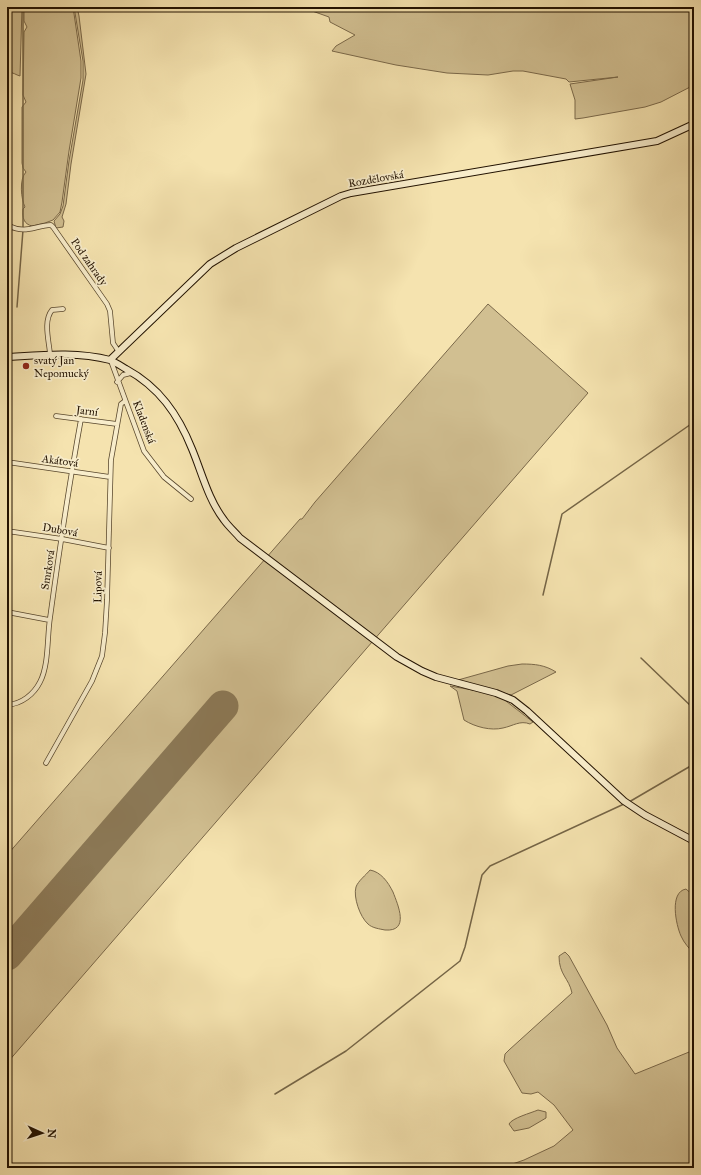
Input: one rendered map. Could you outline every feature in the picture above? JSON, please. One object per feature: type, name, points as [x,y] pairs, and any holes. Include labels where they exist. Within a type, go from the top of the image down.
[{"type":"street","name":"Rozdělovská","points":[[110,360],[210,264],[236,248],[341,196],[657,141],[694,124]]},
{"type":"street","name":"Pod zahrady","points":[[9,226],[24,231],[44,225],[51,225],[53,227],[107,304],[110,311],[113,343],[119,353]]},
{"type":"street","points":[[50,354],[48,333],[49,316],[52,310],[63,309]]},
{"type":"street","points":[[7,358],[50,354],[74,354],[110,360],[133,373],[151,386],[168,404],[183,428],[211,500],[224,520],[240,538],[397,657],[436,677],[496,693],[513,700],[527,711],[624,801],[645,815],[694,841]]},
{"type":"street","name":"Kladenská","points":[[110,360],[144,451],[164,477],[191,499]]},
{"type":"street","points":[[118,382],[123,375],[133,373]]},
{"type":"street","name":"Lipová","points":[[46,763],[92,681],[102,656],[105,633],[109,548],[111,460],[121,404],[125,401]]},
{"type":"street","name":"Jarní","points":[[56,416],[117,424]]},
{"type":"street","name":"Smrková","points":[[7,705],[26,699],[35,691],[45,668],[49,620],[81,419]]},
{"type":"street","name":"Akátová","points":[[7,462],[110,477]]},
{"type":"street","name":"Dubová","points":[[7,530],[109,548]]},
{"type":"street","points":[[7,612],[49,620]]},
{"type":"shaded area","points":[[7,7],[22,7],[20,76],[7,72]]},
{"type":"shaded area","points":[[24,7],[73,7],[81,61],[81,78],[60,212],[53,220],[32,226],[27,224],[23,218],[23,209],[25,207],[21,189],[22,179],[26,172],[22,163],[22,107],[26,102],[23,95],[24,32],[27,27],[24,21]]},
{"type":"shaded area","points":[[74,7],[77,7],[79,16],[86,74],[66,204],[62,217],[64,221],[63,227],[56,228],[54,221],[60,214],[63,206],[83,80],[83,61]]},
{"type":"shaded area","points":[[301,7],[694,7],[694,85],[661,102],[645,107],[575,119],[575,100],[570,84],[618,77],[569,82],[566,79],[523,71],[488,75],[447,73],[396,65],[332,51],[336,46],[355,35],[330,22],[329,17]]},
{"type":"shaded area","points":[[7,86],[9,86],[8,158],[7,158]]},
{"type":"shaded area","points":[[488,304],[588,393],[7,1063],[7,855],[300,519],[302,519],[315,502]]},
{"type":"shaded area","points":[[522,664],[540,665],[556,672],[511,695],[458,680],[508,666]]},
{"type":"shaded area","points":[[450,686],[489,693],[502,698],[533,722],[530,724],[520,723],[498,729],[488,729],[473,725],[464,720],[457,691]]},
{"type":"shaded area","points":[[370,870],[378,873],[384,878],[391,888],[399,910],[400,922],[398,927],[385,930],[376,928],[370,925],[362,917],[355,896],[355,891],[360,880]]},
{"type":"shaded area","points":[[686,889],[694,896],[694,954],[682,939],[675,910],[677,896],[681,891]]},
{"type":"shaded area","points":[[565,952],[569,956],[607,1025],[617,1048],[635,1074],[694,1050],[694,1168],[501,1168],[524,1160],[554,1146],[573,1130],[554,1105],[538,1092],[531,1094],[522,1093],[504,1061],[505,1054],[509,1050],[572,993],[559,962],[559,956]]},
{"type":"shaded area","points":[[538,1110],[546,1112],[546,1118],[529,1128],[514,1131],[509,1124],[518,1118]]},
{"type":"waterway","points":[[17,307],[23,230],[23,7]]},
{"type":"waterway","points":[[543,595],[562,514],[694,422]]},
{"type":"waterway","points":[[641,658],[694,709]]},
{"type":"waterway","points":[[629,802],[694,764]]},
{"type":"waterway","points":[[275,1094],[346,1051],[460,961],[465,947],[482,875],[490,866],[624,804]]},
{"type":"runway","points":[[7,955],[223,706]]},
{"type":"place","name":"svatý Jan Nepomucký","points":[[26,366]]}]
